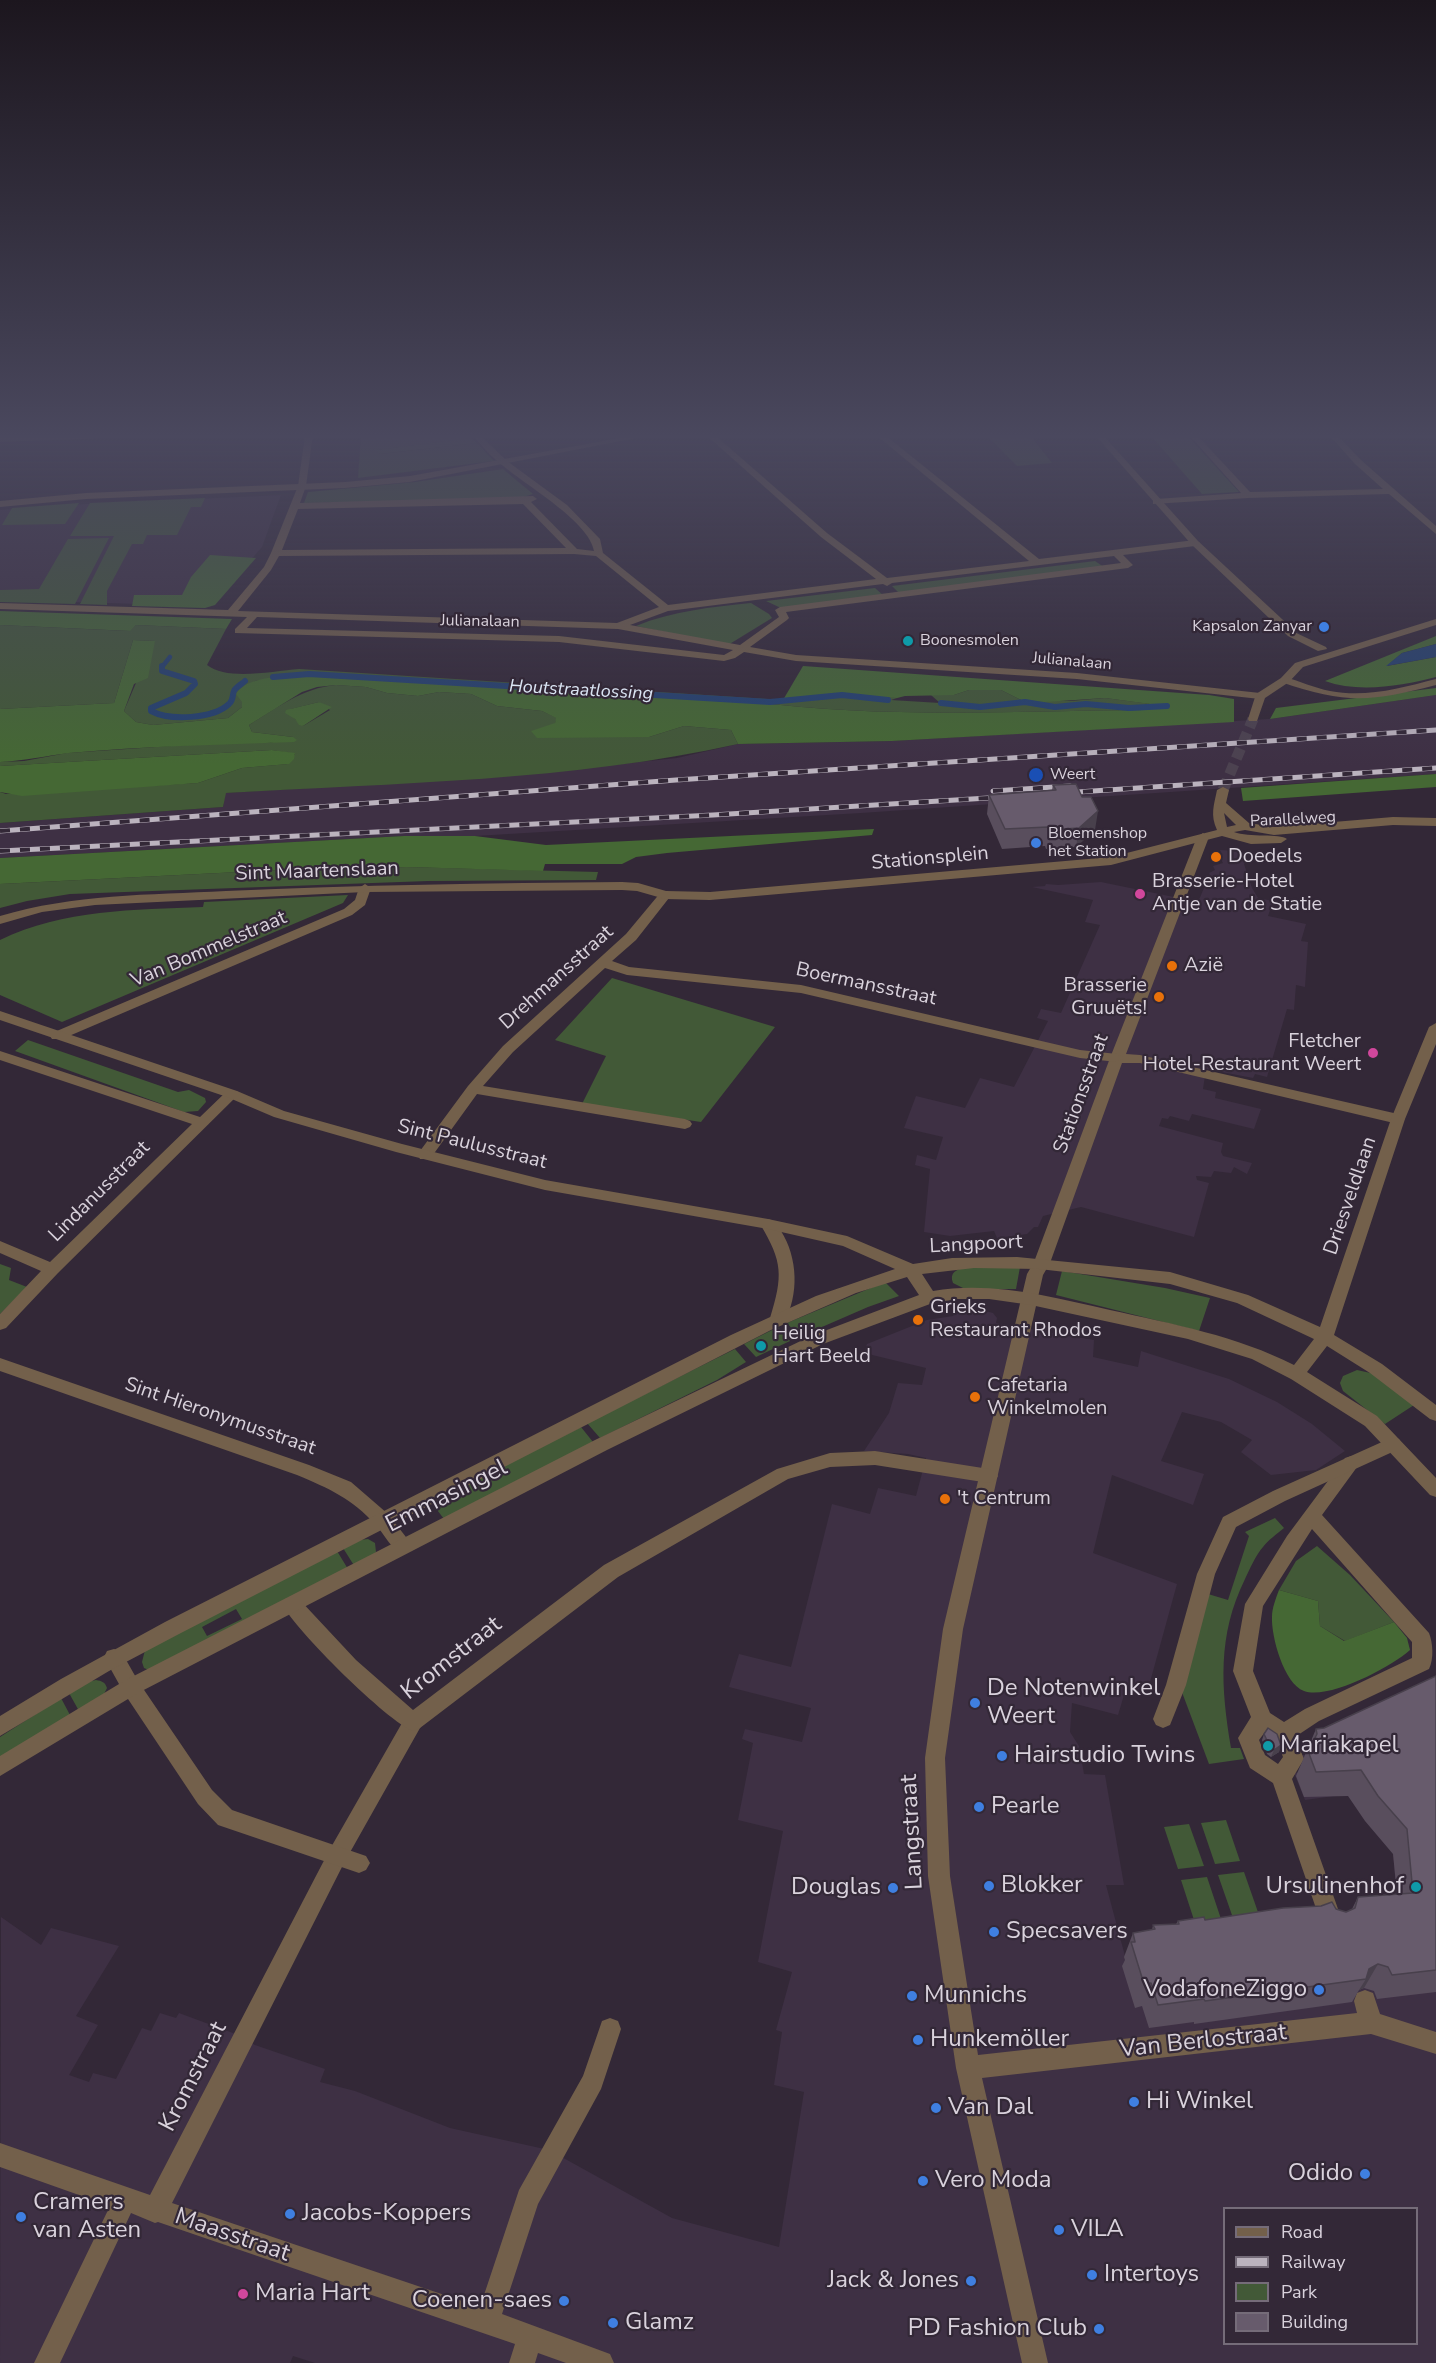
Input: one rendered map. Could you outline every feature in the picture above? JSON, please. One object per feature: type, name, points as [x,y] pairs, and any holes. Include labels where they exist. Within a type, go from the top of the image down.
[{"type":"street","points":[[231,614],[268,567],[279,545]]},
{"type":"street","points":[[568,545],[574,551]]},
{"type":"street","points":[[598,545],[599,554]]},
{"type":"street","points":[[838,545],[884,580],[896,596]]},
{"type":"street","points":[[1016,545],[1037,562]]},
{"type":"street","points":[[618,626],[666,608],[1175,545]]},
{"type":"street","points":[[1197,545],[1292,634],[1324,655]]},
{"type":"street","points":[[276,553],[574,551],[599,554],[666,608]]},
{"type":"street","points":[[780,610],[1128,565],[1114,552]]},
{"type":"street","points":[[739,649],[784,618],[780,610],[759,596]]},
{"type":"street","name":"Julianalaan","points":[[0,606],[618,626],[796,658],[1077,676],[1260,696]]},
{"type":"street","name":"Julianalaan","points":[[254,615],[239,631],[559,639],[724,658],[739,649]]},
{"type":"street","points":[[1285,680],[1299,665],[1324,655],[1435,623]]},
{"type":"street","points":[[1253,719],[1260,696],[1324,655]]},
{"type":"street","points":[[1285,680],[1331,694],[1351,696],[1392,693],[1436,682]]},
{"type":"street","points":[[1223,790],[1217,817],[1223,831]]},
{"type":"street","points":[[1219,802],[1245,826]]},
{"type":"street","name":"Parallelweg","points":[[1223,831],[1245,826],[1274,831],[1393,821],[1431,822]]},
{"type":"street","points":[[1431,822],[1436,834]]},
{"type":"street","name":"Parallelweg","points":[[1223,831],[1240,839],[1268,840],[1391,832],[1431,822]]},
{"type":"street","name":"Stationsplein","points":[[638,887],[665,895],[710,896],[1104,862],[1223,831]]},
{"type":"street","name":"Stationsstraat","points":[[1031,1299],[1035,1274],[1042,1263],[1117,1058],[1203,837]]},
{"type":"street","name":"Sint Maartenslaan","points":[[0,920],[41,908],[95,901],[365,888],[638,887]]},
{"type":"street","name":"Van Bommelstraat","points":[[57,1036],[348,912],[361,903],[365,888]]},
{"type":"street","name":"Drehmansstraat","points":[[425,1155],[473,1089],[508,1049],[631,937],[665,895]]},
{"type":"street","name":"Boermansstraat","points":[[604,963],[627,971],[801,989],[1080,1054],[1140,1059],[1398,1119]]},
{"type":"street","name":"Sint Paulusstraat","points":[[0,1016],[232,1094],[279,1114],[425,1155],[545,1185],[768,1224],[848,1241],[911,1270]]},
{"type":"street","name":"Driesveldlaan","points":[[1297,1374],[1325,1336],[1398,1119],[1436,1027]]},
{"type":"street","points":[[0,1055],[200,1122]]},
{"type":"street","points":[[473,1089],[685,1124]]},
{"type":"street","name":"Lindanusstraat","points":[[0,1324],[200,1122],[232,1094]]},
{"type":"street","points":[[768,1224],[780,1239],[787,1262],[785,1296],[778,1318]]},
{"type":"street","points":[[0,1247],[52,1269]]},
{"type":"street","name":"Langpoort","points":[[911,1270],[956,1263],[998,1261],[1042,1263],[1168,1278],[1240,1297],[1325,1336],[1356,1354],[1401,1385],[1436,1414]]},
{"type":"street","points":[[911,1270],[929,1298],[957,1293],[989,1293],[1031,1299],[1188,1333],[1258,1354],[1297,1374],[1371,1421],[1436,1490]]},
{"type":"street","name":"Emmasingel","points":[[0,1727],[114,1657],[778,1318],[863,1285],[911,1270]]},
{"type":"street","name":"Emmasingel","points":[[0,1767],[131,1687],[758,1367],[876,1316],[929,1298]]},
{"type":"street","name":"Langstraat","points":[[1031,1299],[954,1629],[935,1758],[939,1876],[968,2068],[1035,2363]]},
{"type":"street","name":"Sint Hieronymusstraat","points":[[0,1364],[303,1470],[345,1487],[382,1519],[404,1546]]},
{"type":"street","points":[[1163,1719],[1176,1685],[1206,1574],[1229,1522],[1393,1444]]},
{"type":"street","name":"Kromstraat","points":[[155,2211],[337,1856],[413,1722],[611,1571],[783,1474],[830,1460],[875,1458],[989,1476]]},
{"type":"street","points":[[1281,1777],[1294,1759],[1284,1733],[1262,1719],[1243,1671],[1254,1604],[1293,1540],[1351,1463]]},
{"type":"street","points":[[1284,1733],[1312,1715],[1422,1663],[1422,1639],[1312,1516]]},
{"type":"street","points":[[292,1605],[330,1649],[385,1701],[413,1722]]},
{"type":"street","points":[[114,1657],[131,1687],[205,1797],[225,1818],[360,1863]]},
{"type":"street","points":[[1262,1719],[1248,1738],[1257,1761],[1281,1777],[1332,1923]]},
{"type":"street","points":[[1365,2001],[1371,2023]]},
{"type":"street","name":"Van Berlostraat","points":[[968,2068],[1371,2023],[1436,2043]]},
{"type":"street","points":[[487,2322],[528,2199],[592,2081],[610,2029]]},
{"type":"street","name":"Maasstraat","points":[[0,2155],[155,2211],[530,2336],[601,2363]]},
{"type":"street","points":[[47,2363],[125,2200]]},
{"type":"street","points":[[522,2363],[530,2336]]},
{"type":"shaded area","points":[[0,545],[263,545],[211,606],[0,600]]},
{"type":"shaded area","points":[[1436,695],[1436,774],[861,813],[475,836],[404,836],[0,858],[0,823],[223,807],[225,793],[514,775],[677,758],[738,744],[892,741],[1270,719]]},
{"type":"shaded area","points":[[1220,850],[1239,851],[1246,862],[1244,864],[1252,888],[1258,898],[1273,901],[1268,916],[1306,924],[1301,941],[1308,942],[1305,987],[1296,985],[1294,1010],[1287,1009],[1267,1077],[1255,1074],[1253,1078],[1206,1069],[1203,1089],[1216,1092],[1215,1098],[1261,1109],[1254,1129],[1192,1114],[1189,1121],[1170,1116],[1168,1119],[1162,1118],[1159,1126],[1223,1143],[1221,1152],[1223,1156],[1252,1163],[1247,1174],[1234,1167],[1231,1173],[1214,1171],[1211,1177],[1196,1176],[1197,1180],[1209,1183],[1194,1237],[1081,1207],[1043,1216],[1038,1227],[1034,1227],[1027,1234],[997,1238],[994,1231],[950,1236],[924,1232],[930,1169],[915,1165],[917,1155],[936,1160],[943,1137],[904,1128],[916,1096],[965,1108],[980,1078],[1014,1087],[1048,1021],[1037,1018],[1041,1009],[1061,1013],[1100,925],[1085,922],[1093,900],[1032,887],[1046,884],[1101,882],[1198,902],[1209,873],[1215,870],[1213,866],[1223,863],[1217,853],[1221,853]]},
{"type":"shaded area","points":[[978,1309],[993,1313],[997,1318],[996,1323],[1094,1340],[1093,1357],[1138,1367],[1141,1351],[1229,1379],[1277,1402],[1312,1424],[1345,1451],[1316,1470],[1271,1475],[1241,1452],[1252,1440],[1221,1422],[1182,1412],[1161,1461],[1204,1474],[1193,1505],[1112,1475],[1093,1553],[1177,1584],[1147,1693],[1127,1685],[1118,1715],[1072,1703],[1070,1732],[1079,1746],[1084,1774],[1105,1775],[1124,1885],[1106,1885],[1125,1956],[1398,1917],[1393,1851],[1345,1790],[1334,1796],[1305,1800],[1294,1773],[1308,1771],[1302,1755],[1312,1754],[1436,1700],[1436,2363],[315,2363],[293,2356],[290,2363],[0,2363],[1,1917],[41,1945],[51,1928],[119,1946],[76,2016],[98,2025],[69,2075],[89,2082],[93,2073],[116,2079],[142,2028],[151,2031],[160,2013],[176,2018],[179,2013],[233,2033],[255,2045],[325,2069],[320,2082],[355,2091],[450,2128],[549,2150],[672,2218],[779,2247],[804,2092],[774,2085],[782,2032],[776,2030],[792,1972],[758,1962],[783,1831],[738,1820],[753,1743],[742,1739],[745,1729],[802,1742],[811,1708],[729,1687],[739,1654],[791,1667],[832,1504],[870,1514],[878,1488],[916,1496],[926,1458],[908,1454],[864,1451],[889,1413],[898,1383],[922,1385],[926,1368],[864,1353],[867,1344],[927,1320],[953,1316],[955,1312]]},
{"type":"green space","points":[[64,545],[105,545],[75,604],[0,602],[0,590],[39,589]]},
{"type":"green space","points":[[109,545],[131,545],[107,591],[107,605],[80,604]]},
{"type":"green space","points":[[210,555],[256,558],[215,605],[205,608],[132,606],[134,595],[182,595],[191,577]]},
{"type":"green space","points":[[1095,561],[1104,567],[900,594],[892,586]]},
{"type":"green space","points":[[875,588],[884,596],[781,608],[766,601]]},
{"type":"green space","points":[[751,603],[772,618],[728,645],[636,626],[678,613]]},
{"type":"green space","points":[[0,611],[232,619],[226,629],[136,625],[130,631],[0,625]]},
{"type":"green space","points":[[0,625],[129,631],[136,625],[226,629],[207,665],[226,673],[238,674],[299,669],[783,700],[826,696],[897,698],[891,700],[940,703],[931,695],[954,695],[969,690],[1001,690],[1021,700],[1070,701],[1105,698],[1167,706],[1144,710],[896,712],[310,675],[255,681],[242,702],[242,707],[228,718],[153,725],[136,722],[124,711],[154,641],[133,640],[114,703],[0,709]]},
{"type":"green space","points":[[1436,636],[1436,644],[1402,653],[1387,666],[1436,657],[1436,677],[1380,687],[1351,687],[1325,681]]},
{"type":"green space","points":[[133,640],[155,641],[148,678],[134,684],[124,711],[136,722],[153,725],[228,718],[242,707],[242,702],[236,694],[249,683],[280,676],[310,675],[896,712],[1144,710],[1165,706],[1105,698],[1045,702],[1021,700],[1001,690],[969,690],[954,695],[897,698],[826,696],[783,700],[803,666],[1209,695],[1234,699],[1234,722],[892,741],[738,744],[731,730],[684,726],[649,737],[537,738],[531,731],[555,723],[556,718],[542,711],[497,706],[471,694],[439,692],[418,696],[387,693],[366,687],[336,685],[317,687],[302,692],[249,725],[252,732],[293,737],[297,740],[294,742],[153,747],[69,753],[0,762],[0,709],[114,703]]},
{"type":"green space","points":[[336,685],[366,687],[387,693],[418,696],[439,692],[471,694],[497,706],[542,711],[557,718],[555,723],[649,737],[684,726],[731,730],[738,744],[612,766],[548,773],[483,779],[226,793],[223,807],[0,823],[0,792],[6,794],[198,783],[242,768],[288,764],[295,754],[272,750],[0,766],[0,762],[24,761],[67,753],[216,743],[270,743],[293,737],[252,732],[249,725],[301,694]],"holes":[[[319,702],[330,710],[303,726],[295,719],[291,709]]]},
{"type":"green space","points":[[1436,688],[1436,695],[1270,719],[1276,708]]},
{"type":"green space","points":[[319,702],[332,707],[303,726],[285,713],[286,710]]},
{"type":"green space","points":[[272,750],[295,753],[294,759],[289,764],[242,768],[198,783],[22,796],[0,792],[0,766]]},
{"type":"green space","points":[[1436,774],[1436,787],[1243,801],[1241,788]]},
{"type":"green space","points":[[874,829],[872,835],[667,853],[636,857],[622,864],[545,864],[543,871],[407,867],[299,869],[0,884],[0,858],[404,836],[475,836],[546,845]]},
{"type":"green space","points":[[407,867],[598,872],[596,880],[428,881],[70,894],[0,908],[0,884],[299,869]]},
{"type":"green space","points":[[348,895],[343,903],[62,1022],[0,995],[0,940],[49,922],[100,913],[203,907],[204,902]]},
{"type":"green space","points":[[612,978],[775,1027],[701,1122],[582,1104],[606,1056],[555,1040]]},
{"type":"green space","points":[[28,1040],[178,1092],[189,1090],[205,1098],[206,1102],[198,1111],[184,1112],[15,1051]]},
{"type":"green space","points":[[0,1264],[11,1268],[9,1280],[27,1287],[0,1314]]},
{"type":"green space","points":[[994,1266],[1020,1267],[1016,1289],[965,1289],[953,1283],[954,1272],[959,1269]]},
{"type":"green space","points":[[1062,1271],[1210,1298],[1199,1331],[1056,1295]]},
{"type":"green space","points":[[885,1282],[899,1296],[799,1337],[787,1323]]},
{"type":"green space","points":[[778,1327],[790,1341],[756,1357],[744,1344]]},
{"type":"green space","points":[[735,1349],[746,1362],[717,1380],[600,1438],[587,1423]]},
{"type":"green space","points":[[1357,1370],[1375,1374],[1414,1405],[1385,1424],[1343,1391],[1340,1383],[1343,1376]]},
{"type":"green space","points":[[581,1427],[593,1442],[444,1519],[431,1502]]},
{"type":"green space","points":[[1275,1518],[1284,1528],[1265,1544],[1253,1563],[1236,1600],[1226,1642],[1224,1683],[1231,1748],[1240,1748],[1244,1759],[1209,1764],[1180,1687],[1208,1594],[1228,1600],[1249,1536],[1245,1532]]},
{"type":"green space","points":[[368,1539],[375,1543],[376,1552],[355,1567],[343,1548],[359,1540]]},
{"type":"green space","points":[[1317,1546],[1350,1575],[1394,1622],[1345,1641],[1320,1626],[1318,1601],[1279,1590],[1296,1561]]},
{"type":"green space","points":[[337,1551],[348,1569],[149,1670],[144,1668],[142,1662],[145,1650]],"holes":[[[236,1609],[242,1619],[207,1636],[202,1627]]]},
{"type":"green space","points":[[1279,1590],[1318,1601],[1320,1626],[1344,1641],[1394,1622],[1407,1638],[1410,1650],[1375,1673],[1344,1686],[1315,1693],[1304,1691],[1290,1679],[1276,1647],[1272,1617]]},
{"type":"green space","points":[[96,1680],[105,1684],[107,1688],[104,1694],[79,1711],[69,1693],[87,1682]]},
{"type":"green space","points":[[61,1698],[70,1715],[0,1759],[0,1737]]},
{"type":"green space","points":[[1226,1820],[1240,1861],[1215,1864],[1201,1823]]},
{"type":"green space","points":[[1189,1824],[1204,1866],[1178,1869],[1164,1827]]},
{"type":"green space","points":[[1244,1872],[1259,1915],[1233,1918],[1218,1875]]},
{"type":"green space","points":[[1207,1877],[1221,1919],[1195,1923],[1181,1880]]},
{"type":"water","points":[[1436,644],[1436,657],[1386,666],[1402,653]]},
{"type":"building","points":[[1076,784],[1082,797],[1091,797],[1098,811],[1079,828],[1005,829],[989,795],[1056,790],[1053,785]]},
{"type":"building","name":"Ursulinenhof","points":[[1436,1676],[1436,1970],[1392,1975],[1388,1967],[1378,1964],[1369,1969],[1366,1979],[1205,2001],[1204,1999],[1158,2005],[1151,1983],[1144,1984],[1131,1942],[1135,1942],[1133,1933],[1155,1929],[1153,1925],[1179,1924],[1178,1921],[1204,1917],[1205,1920],[1283,1908],[1321,1906],[1332,1902],[1336,1909],[1346,1912],[1355,1908],[1358,1897],[1413,1893],[1407,1829],[1378,1796],[1361,1770],[1316,1772],[1308,1751],[1317,1734],[1316,1729],[1324,1728]]},
{"type":"building","points":[[1268,1728],[1277,1734],[1281,1745],[1274,1750],[1270,1747],[1264,1734]]},
{"type":"waterway","name":"Houtstraatlossing","points":[[162,667],[170,657]]},
{"type":"waterway","name":"Houtstraatlossing","points":[[162,667],[162,671],[194,681],[195,684],[186,693],[151,708],[151,711],[169,716],[191,717],[222,709],[231,702],[233,693],[245,681]]},
{"type":"waterway","name":"Houtstraatlossing","points":[[273,677],[309,674],[770,702],[842,695],[888,700]]},
{"type":"waterway","name":"Houtstraatlossing","points":[[941,703],[980,707],[1025,702],[1055,707],[1086,704],[1129,708],[1167,706]]},
{"type":"tunnel","points":[[1223,790],[1253,719]]},
{"type":"railway","points":[[0,831],[676,780],[1436,730]]},
{"type":"railway","points":[[1063,793],[1436,768]]},
{"type":"railway","points":[[993,791],[1070,786]]},
{"type":"railway","points":[[0,851],[713,815],[1004,797]]},
{"type":"place","name":"Kapsalon Zanyar","points":[[1324,627]]},
{"type":"place","name":"Boonesmolen","points":[[908,641]]},
{"type":"place","name":"Weert","points":[[1036,775]]},
{"type":"place","name":"Bloemenshop het Station","points":[[1036,843]]},
{"type":"place","name":"Doedels","points":[[1216,857]]},
{"type":"place","name":"Brasserie-Hotel Antje van de Statie","points":[[1140,894]]},
{"type":"place","name":"Azië","points":[[1172,966]]},
{"type":"place","name":"Brasserie Gruuëts!","points":[[1159,997]]},
{"type":"place","name":"Fletcher Hotel-Restaurant Weert","points":[[1373,1053]]},
{"type":"place","name":"Grieks Restaurant Rhodos","points":[[918,1320]]},
{"type":"place","name":"Heilig Hart Beeld","points":[[761,1346]]},
{"type":"place","name":"Cafetaria Winkelmolen","points":[[975,1397]]},
{"type":"place","name":"'t Centrum","points":[[945,1499]]},
{"type":"place","name":"De Notenwinkel Weert","points":[[975,1703]]},
{"type":"place","name":"Mariakapel","points":[[1268,1746]]},
{"type":"place","name":"Hairstudio Twins","points":[[1002,1756]]},
{"type":"place","name":"Pearle","points":[[979,1807]]},
{"type":"place","name":"Blokker","points":[[989,1886]]},
{"type":"place","name":"Ursulinenhof","points":[[1416,1887]]},
{"type":"place","name":"Douglas","points":[[893,1888]]},
{"type":"place","name":"Specsavers","points":[[994,1932]]},
{"type":"place","name":"VodafoneZiggo","points":[[1319,1990]]},
{"type":"place","name":"Munnichs","points":[[912,1996]]},
{"type":"place","name":"Hunkemöller","points":[[918,2040]]},
{"type":"place","name":"Hi Winkel","points":[[1134,2102]]},
{"type":"place","name":"Van Dal","points":[[936,2108]]},
{"type":"place","name":"Odido","points":[[1365,2174]]},
{"type":"place","name":"Vero Moda","points":[[923,2181]]},
{"type":"place","name":"Jacobs-Koppers","points":[[290,2214]]},
{"type":"place","name":"Cramers van Asten","points":[[21,2217]]},
{"type":"place","name":"VILA","points":[[1059,2230]]},
{"type":"place","name":"Intertoys","points":[[1092,2275]]},
{"type":"place","name":"Jack & Jones","points":[[971,2281]]},
{"type":"place","name":"Maria Hart","points":[[243,2294]]},
{"type":"place","name":"Coenen-saes","points":[[564,2301]]},
{"type":"place","name":"Glamz","points":[[613,2323]]},
{"type":"place","name":"PD Fashion Club","points":[[1099,2329]]}]
